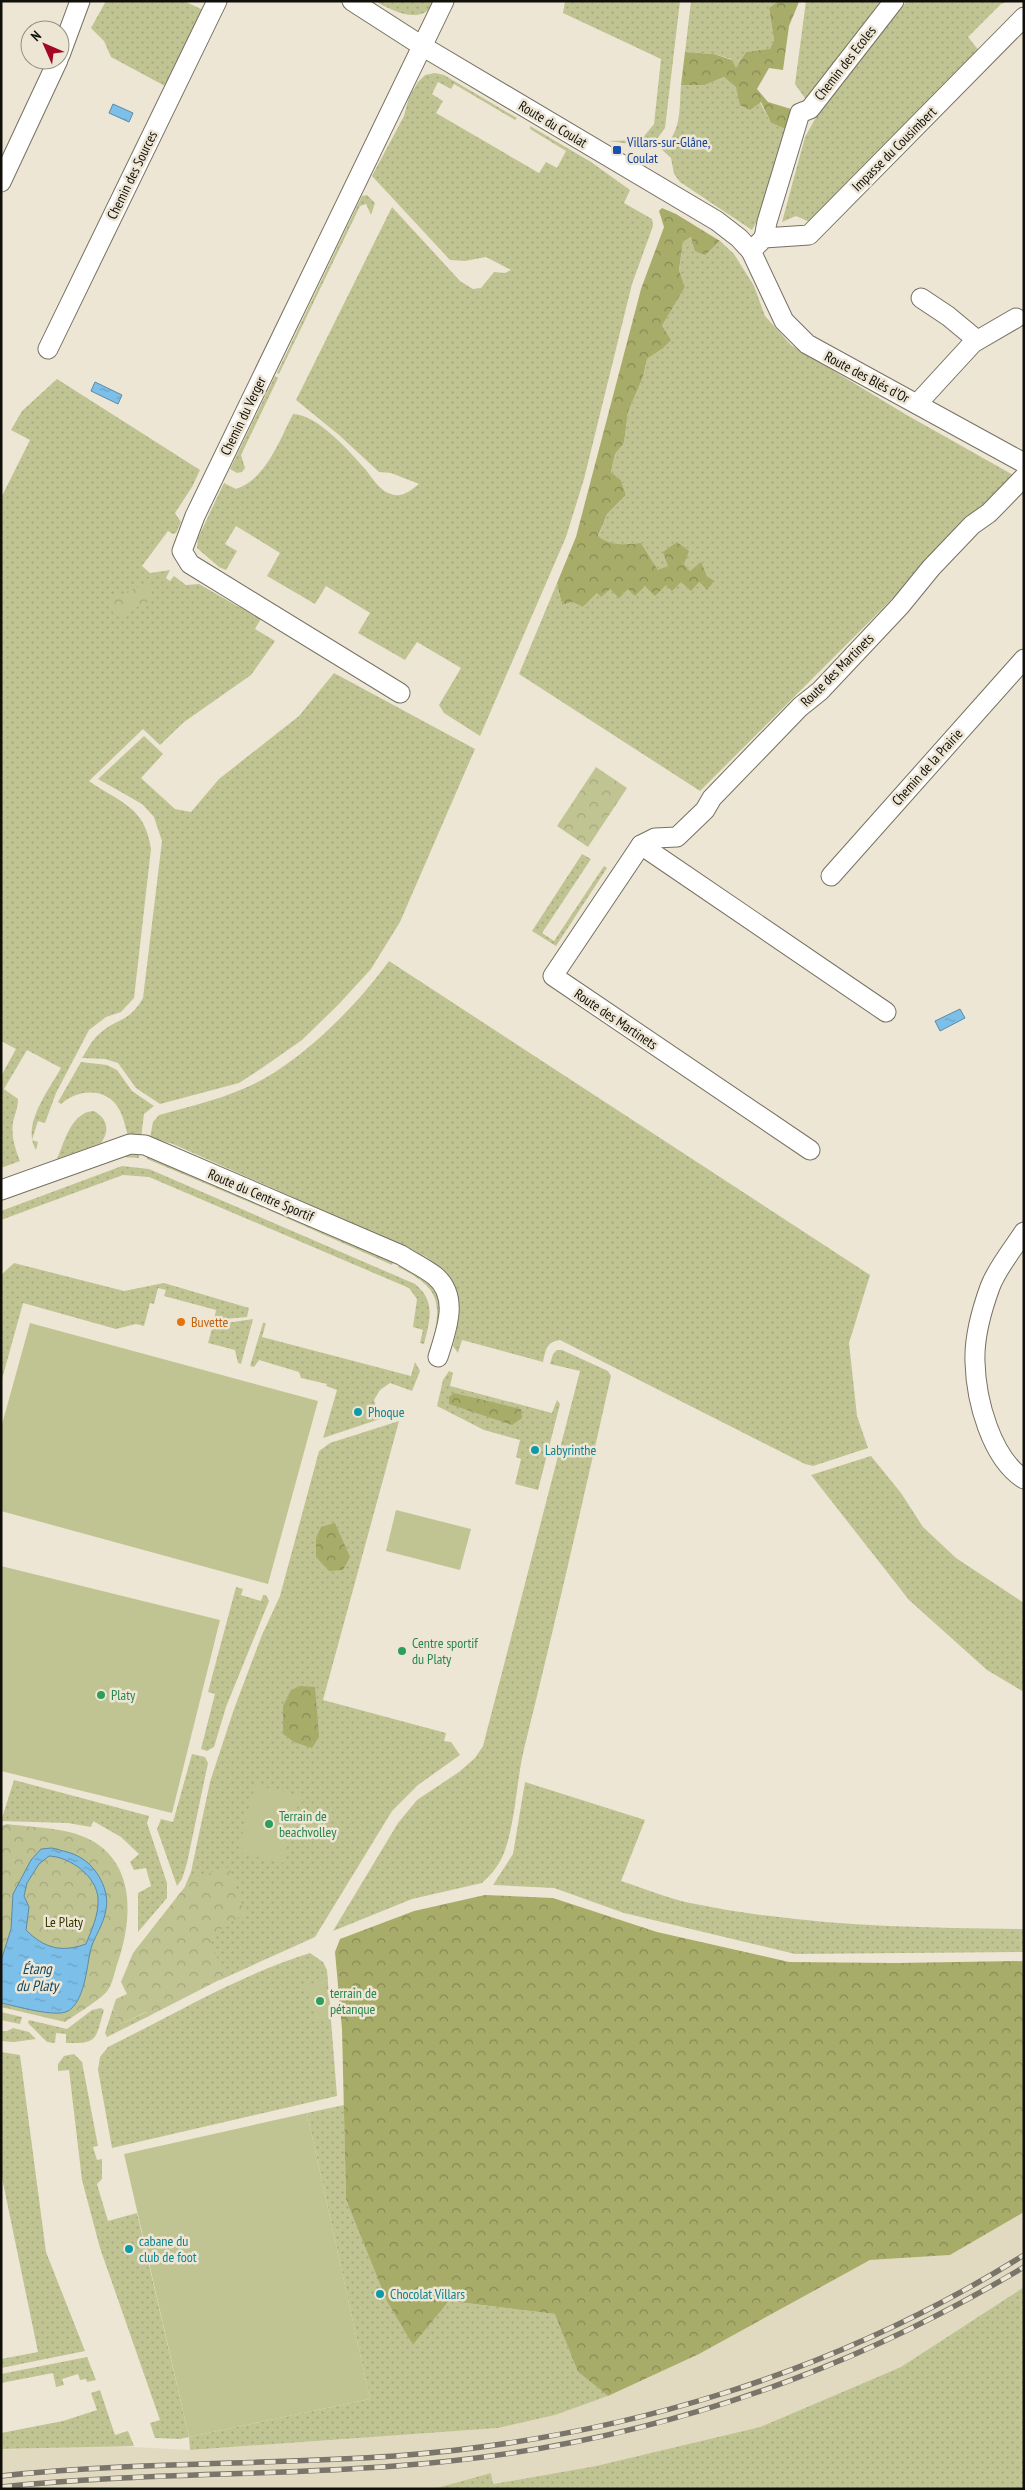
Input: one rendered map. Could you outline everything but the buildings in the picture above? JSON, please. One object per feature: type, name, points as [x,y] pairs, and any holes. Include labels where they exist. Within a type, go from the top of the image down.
[{"type":"street","points":[[70,28],[80,1]]},
{"type":"street","name":"Chemin des Sources","points":[[48,349],[216,1]]},
{"type":"street","name":"Route du Coulat","points":[[352,1],[422,46],[717,222],[739,238],[750,251]]},
{"type":"street","points":[[422,46],[444,1]]},
{"type":"street","name":"Chemin des Ecoles","points":[[764,238],[767,222],[800,113],[810,109],[894,1]]},
{"type":"street","name":"Impasse du Cousimbert","points":[[764,238],[809,235],[1024,17]]},
{"type":"street","name":"Chemin du Verger","points":[[400,693],[190,564],[182,551],[195,516],[422,46]]},
{"type":"street","points":[[1,182],[53,70]]},
{"type":"street","points":[[750,251],[764,238]]},
{"type":"street","name":"Route des Blés d'Or","points":[[750,251],[763,274],[776,308],[796,334],[820,352],[1024,463]]},
{"type":"street","points":[[921,298],[948,316],[977,340]]},
{"type":"street","points":[[917,404],[977,340],[1016,318]]},
{"type":"street","name":"Route des Martinets","points":[[810,1150],[553,976],[641,845],[655,838],[677,837],[687,829],[725,784],[800,707],[820,691],[900,606],[938,561],[1024,477]]},
{"type":"street","name":"Chemin de la Prairie","points":[[831,876],[1024,659]]},
{"type":"street","points":[[641,845],[886,1012]]},
{"type":"street","name":"Route du Centre Sportif","points":[[1,1190],[130,1144],[145,1144],[401,1255],[436,1277],[447,1292],[451,1309],[438,1357]]},
{"type":"street","points":[[1024,1232],[990,1286],[980,1324],[975,1362],[983,1414],[994,1442],[1012,1471],[1024,1478]]},
{"type":"shaded area","points":[[1024,2212],[1024,2287],[901,2367],[760,2427],[596,2466],[493,2484],[491,2473],[433,2489],[1,2489],[1,2449],[115,2446],[190,2450],[498,2428],[555,2415],[608,2396],[699,2354],[870,2260],[950,2255]]},
{"type":"green space","points":[[106,1],[184,1],[203,10],[165,86],[111,57],[104,41],[91,28]]},
{"type":"green space","points":[[375,1],[434,1],[429,9],[423,13],[407,15]]},
{"type":"green space","points":[[565,1],[680,1],[665,128],[657,139],[632,144],[608,141],[641,140],[654,124],[661,59],[563,13]]},
{"type":"green space","points":[[691,1],[778,1],[769,8],[774,40],[770,50],[746,52],[736,69],[731,59],[714,54],[685,52]]},
{"type":"green space","points":[[778,1],[799,2],[789,26],[783,70],[769,68],[757,89],[768,102],[791,109],[793,113],[788,130],[771,123],[761,102],[750,110],[740,105],[736,87],[724,77],[705,85],[681,85],[685,52],[714,54],[732,60],[736,68],[746,52],[770,49],[774,40],[769,8]]},
{"type":"green space","points":[[806,1],[889,1],[809,104],[795,84]]},
{"type":"green space","points":[[907,1],[1009,1],[1001,4],[968,37],[980,52],[812,223],[796,216],[782,222],[805,137],[819,112]]},
{"type":"green space","points":[[435,73],[444,75],[517,118],[515,120],[454,84],[451,89],[438,82],[432,94],[443,101],[436,113],[539,173],[546,162],[557,168],[566,151],[530,129],[530,126],[591,162],[630,190],[624,203],[652,219],[653,226],[632,284],[584,479],[566,537],[480,736],[444,713],[439,705],[461,668],[417,642],[405,660],[358,633],[370,613],[326,586],[315,604],[267,576],[280,553],[236,526],[225,544],[237,551],[226,570],[219,567],[197,548],[198,538],[224,483],[236,489],[256,477],[277,447],[293,414],[312,420],[332,435],[383,490],[399,495],[419,484],[391,473],[379,472],[339,435],[296,400],[392,207],[460,281],[473,289],[481,288],[494,272],[505,273],[511,270],[486,257],[465,261],[450,260],[372,176],[404,116],[409,97],[418,82],[425,75]]},
{"type":"green space","points":[[724,77],[760,102],[771,123],[788,130],[764,209],[752,230],[680,182],[674,174],[671,158],[661,149],[673,136],[676,128],[681,85],[705,85]]},
{"type":"green space","points":[[367,195],[375,203],[371,215],[366,204],[360,206],[279,374],[277,373],[362,196]]},
{"type":"green space","points":[[662,208],[676,214],[720,241],[705,255],[695,251],[691,237],[683,242],[679,270],[685,287],[662,326],[671,340],[647,359],[643,377],[628,412],[624,443],[615,454],[611,472],[621,480],[626,495],[607,514],[598,536],[603,540],[613,543],[641,543],[658,570],[668,566],[663,552],[677,542],[689,551],[684,564],[690,571],[701,562],[707,576],[715,581],[707,590],[699,582],[691,591],[681,582],[672,591],[666,585],[655,596],[645,586],[635,596],[628,589],[619,598],[610,589],[601,597],[597,593],[583,607],[572,602],[562,605],[557,583],[576,537],[641,289],[664,227],[659,211]]},
{"type":"green space","points":[[691,237],[704,255],[720,241],[734,254],[754,286],[765,316],[791,345],[905,414],[1015,476],[700,791],[519,674],[557,583],[562,605],[572,602],[583,607],[597,593],[610,588],[628,589],[681,581],[699,582],[707,590],[715,581],[707,576],[701,563],[690,571],[684,564],[658,570],[641,543],[613,544],[598,537],[607,514],[626,495],[621,480],[611,472],[615,454],[624,443],[628,412],[643,377],[647,359],[662,349],[662,326],[685,287],[679,270],[683,242]]},
{"type":"green space","points":[[275,376],[278,378],[241,455],[245,468],[242,472],[237,473],[230,469]]},
{"type":"green space","points":[[57,379],[200,470],[192,487],[175,513],[181,522],[176,533],[173,534],[168,531],[142,566],[150,573],[170,570],[166,578],[170,581],[174,576],[186,585],[199,584],[239,607],[244,600],[263,615],[255,629],[275,641],[251,675],[184,722],[160,745],[143,729],[89,781],[121,801],[137,814],[148,835],[151,849],[134,998],[121,1012],[106,1017],[89,1030],[56,1093],[45,1123],[38,1121],[32,1139],[34,1120],[38,1109],[61,1068],[27,1050],[4,1089],[18,1099],[13,1132],[15,1147],[20,1161],[1,1168],[1,1076],[16,1049],[1,1041],[1,498],[30,440],[11,430],[22,411]]},
{"type":"green space","points":[[147,583],[155,599],[115,617],[108,600]]},
{"type":"green space","points":[[334,673],[475,749],[400,922],[371,969],[302,1040],[239,1083],[160,1104],[136,1088],[118,1063],[105,1059],[82,1058],[96,1037],[132,1012],[143,998],[162,841],[154,817],[142,804],[98,779],[144,736],[163,754],[141,778],[175,809],[191,812],[219,779],[299,716]]},
{"type":"green space","points":[[596,767],[627,788],[588,847],[557,826]]},
{"type":"green space","points":[[582,854],[591,859],[542,933],[554,941],[604,866],[607,868],[556,946],[532,931]]},
{"type":"green space","points":[[389,961],[870,1275],[849,1343],[857,1416],[868,1448],[813,1466],[805,1464],[560,1340],[549,1345],[543,1362],[462,1340],[458,1353],[453,1346],[458,1319],[456,1297],[446,1276],[427,1257],[173,1144],[150,1138],[153,1122],[159,1115],[242,1090],[267,1077],[301,1054],[349,1009]]},
{"type":"green space","points":[[81,1062],[107,1065],[117,1070],[132,1091],[154,1106],[144,1114],[141,1138],[128,1137],[124,1121],[115,1103],[101,1094],[93,1092],[84,1093],[76,1095],[61,1104],[58,1102]]},
{"type":"green space","points":[[94,1111],[105,1121],[106,1134],[101,1143],[57,1159],[74,1122],[80,1116]]},
{"type":"green space","points":[[32,1141],[38,1142],[36,1150]]},
{"type":"green space","points":[[123,1154],[139,1155],[139,1158],[123,1157],[1,1201],[1,1198]]},
{"type":"green space","points":[[147,1157],[154,1157],[264,1206],[263,1208],[147,1159]]},
{"type":"green space","points":[[122,1166],[149,1169],[415,1284],[422,1290],[429,1304],[428,1327],[424,1344],[420,1343],[423,1330],[413,1327],[417,1299],[409,1288],[149,1177],[123,1175],[1,1220],[1,1211]]},
{"type":"green space","points":[[267,1207],[393,1262],[392,1265],[266,1209]]},
{"type":"green space","points":[[14,1263],[124,1291],[164,1283],[249,1308],[247,1317],[214,1320],[216,1310],[164,1296],[166,1290],[158,1288],[154,1304],[150,1303],[144,1326],[136,1324],[116,1329],[23,1303],[1,1383],[1,1275]]},
{"type":"green space","points":[[399,1265],[425,1279],[438,1295],[440,1317],[433,1346],[437,1317],[434,1297],[430,1289],[398,1267]]},
{"type":"green space","points":[[253,1319],[241,1364],[238,1363],[235,1350],[208,1343],[213,1325]]},
{"type":"green space","points":[[30,1323],[318,1401],[268,1584],[1,1511],[1,1428]]},
{"type":"green space","points":[[263,1323],[266,1323],[262,1337],[411,1376],[415,1362],[420,1371],[412,1391],[390,1383],[380,1390],[374,1400],[380,1419],[323,1438],[337,1390],[326,1386],[327,1384],[301,1378],[299,1372],[259,1360],[254,1367],[250,1366]]},
{"type":"green space","points":[[557,1350],[562,1350],[608,1371],[611,1376],[521,1762],[511,1828],[504,1853],[495,1869],[482,1883],[412,1899],[333,1931],[398,1823],[417,1800],[459,1772],[475,1758],[483,1746],[580,1371],[550,1364],[553,1354]]},
{"type":"green space","points":[[449,1371],[453,1373],[450,1386],[552,1413],[557,1400],[560,1404],[538,1490],[515,1484],[521,1459],[516,1457],[520,1440],[484,1430],[437,1406],[443,1380]]},
{"type":"green space","points":[[454,1393],[521,1409],[522,1418],[512,1425],[449,1404],[449,1397]]},
{"type":"green space","points":[[399,1421],[323,1700],[446,1733],[444,1741],[451,1742],[460,1755],[418,1785],[392,1811],[315,1937],[220,1980],[185,1886],[191,1872],[210,1782],[234,1709],[262,1635],[280,1596],[319,1451],[330,1443]]},
{"type":"green space","points":[[871,1456],[901,1493],[923,1527],[956,1558],[1024,1603],[1024,1692],[987,1670],[909,1600],[811,1475]]},
{"type":"green space","points":[[396,1510],[471,1529],[460,1570],[386,1551]]},
{"type":"green space","points":[[335,1523],[350,1557],[343,1570],[329,1571],[316,1557],[316,1538],[321,1527]]},
{"type":"green space","name":"Platy","points":[[1,1566],[220,1620],[172,1813],[1,1771]]},
{"type":"green space","points":[[236,1587],[243,1589],[241,1595],[261,1601],[263,1595],[266,1595],[269,1601],[226,1707],[214,1747],[207,1751],[201,1749],[215,1694],[208,1692]]},
{"type":"green space","points":[[300,1686],[315,1687],[319,1737],[312,1748],[294,1742],[283,1734],[283,1706],[291,1690]]},
{"type":"green space","points":[[192,1754],[205,1757],[208,1763],[187,1863],[182,1879],[177,1886],[157,1829],[161,1819],[173,1822]]},
{"type":"green space","points":[[14,1780],[149,1816],[147,1823],[167,1883],[167,1898],[138,1932],[138,1893],[151,1886],[146,1868],[134,1870],[130,1862],[139,1854],[121,1837],[93,1821],[91,1827],[68,1823],[1,1821]]},
{"type":"green space","points":[[525,1782],[645,1820],[621,1881],[655,1893],[690,1903],[732,1911],[815,1921],[939,1928],[1024,1929],[1024,1952],[795,1954],[624,1913],[554,1888],[493,1885],[513,1854]]},
{"type":"green space","name":"Terrain de beachvolley","points":[[255,1785],[300,1796],[283,1863],[238,1852]]},
{"type":"green space","name":"Le Platy","points":[[7,1824],[64,1831],[96,1843],[110,1855],[119,1869],[125,1884],[127,1918],[125,1935],[111,1985],[101,1997],[65,2022],[1,2007],[1,1826]]},
{"type":"green space","points":[[229,1867],[245,1913],[209,1937],[225,1977],[149,2016],[146,2012],[121,2024],[113,2008],[116,1999],[127,1994],[121,1982],[133,1953],[191,1879]]},
{"type":"green space","points":[[485,1895],[553,1898],[657,1932],[789,1962],[1024,1961],[1024,2212],[950,2255],[870,2260],[699,2354],[608,2396],[578,2372],[555,2314],[449,2301],[413,2345],[387,2301],[346,2199],[342,2029],[335,1952],[340,1939],[414,1911]]},
{"type":"green space","points":[[310,1953],[323,1962],[327,1970],[337,2096],[112,2148],[98,2070],[100,2057],[108,2047],[258,1972]]},
{"type":"green space","name":"terrain de pétanque","points":[[324,1980],[333,2017],[316,2021],[306,1985]]},
{"type":"green space","points":[[101,2008],[104,2010],[97,2033],[90,2041],[66,2043],[66,2034],[56,2033],[55,2043],[47,2042],[28,2023],[29,2020],[67,2029],[92,2010]]},
{"type":"green space","points":[[113,2008],[121,2024],[147,2012],[149,2016],[107,2037],[105,2033]]},
{"type":"green space","points":[[1,2012],[22,2017],[20,2024],[1,2020]]},
{"type":"green space","points":[[13,2028],[29,2032],[36,2039],[14,2042],[1,2041],[1,2031]]},
{"type":"green space","points":[[1,2052],[20,2055],[46,2252],[85,2351],[1,2368],[1,2359],[38,2352],[1,2173]]},
{"type":"green space","points":[[74,2054],[82,2062],[98,2146],[93,2147],[97,2160],[102,2159],[102,2179],[97,2184],[108,2221],[137,2213],[189,2437],[180,2439],[155,2438],[150,2423],[160,2420],[100,2248],[82,2180],[69,2070],[58,2071],[58,2064],[64,2056]]},
{"type":"green space","points":[[344,2105],[346,2199],[413,2345],[449,2301],[556,2314],[578,2372],[608,2396],[555,2415],[498,2428],[190,2450],[189,2437],[370,2399],[307,2113]]},
{"type":"green space","points":[[307,2113],[370,2399],[189,2437],[124,2154]]},
{"type":"green space","points":[[1024,2287],[1024,2489],[433,2489],[491,2473],[493,2484],[596,2466],[760,2427],[901,2367]]},
{"type":"green space","points":[[87,2357],[96,2380],[87,2382],[86,2379],[80,2380],[78,2374],[62,2379],[64,2385],[56,2387],[53,2373],[1,2383],[1,2374]]},
{"type":"green space","points":[[100,2390],[115,2435],[128,2431],[134,2446],[1,2449],[1,2433],[63,2421],[97,2410],[91,2393]]},
{"type":"water","points":[[113,104],[133,113],[129,122],[109,113]]},
{"type":"water","points":[[95,382],[122,395],[118,404],[91,391]]},
{"type":"water","points":[[960,1009],[965,1018],[940,1031],[935,1021]]},
{"type":"water","name":"Étang du Platy","points":[[52,1848],[67,1852],[87,1862],[101,1880],[107,1902],[105,1915],[91,1947],[81,1993],[73,2007],[62,2013],[26,2009],[1,2003],[1,1961],[11,1929],[13,1894],[31,1860],[41,1849]],"holes":[[[49,1856],[57,1857],[73,1864],[88,1876],[93,1883],[98,1899],[94,1923],[86,1944],[77,1947],[61,1948],[46,1945],[26,1930],[29,1907],[24,1896],[27,1883],[39,1864]]]},
{"type":"railway","points":[[1,2476],[99,2468],[395,2456],[478,2447],[561,2434],[642,2416],[722,2394],[800,2366],[877,2334],[952,2297],[1024,2255]]},
{"type":"railway","points":[[1,2487],[99,2479],[297,2472],[395,2466],[479,2458],[562,2445],[642,2427],[722,2404],[799,2377],[875,2345],[950,2308],[1024,2267]]},
{"type":"place","name":"Villars-sur-Glâne, Coulat","points":[[617,150]]},
{"type":"place","name":"Buvette","points":[[181,1322]]},
{"type":"place","name":"Phoque","points":[[358,1412]]},
{"type":"place","name":"Labyrinthe","points":[[535,1450]]},
{"type":"place","name":"Centre sportif du Platy","points":[[402,1651]]},
{"type":"place","name":"Platy","points":[[101,1695]]},
{"type":"place","name":"Terrain de beachvolley","points":[[269,1824]]},
{"type":"place","name":"terrain de pétanque","points":[[320,2001]]},
{"type":"place","name":"cabane du club de foot","points":[[129,2249]]},
{"type":"place","name":"Chocolat Villars","points":[[380,2294]]}]
